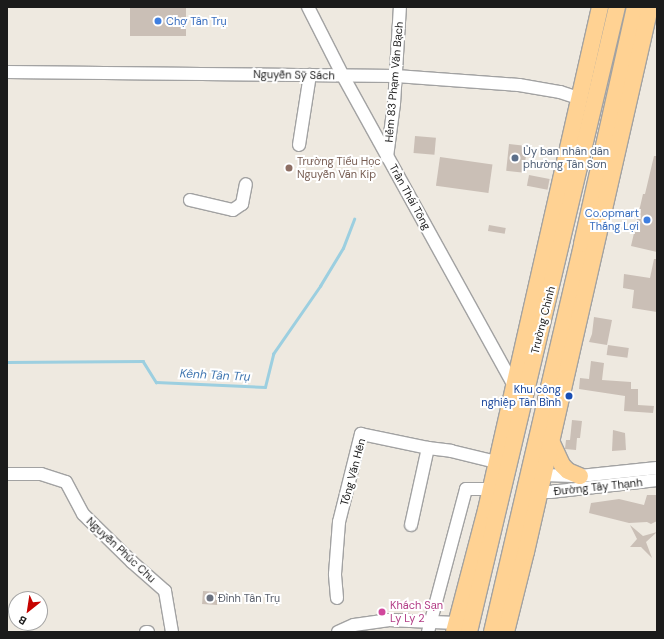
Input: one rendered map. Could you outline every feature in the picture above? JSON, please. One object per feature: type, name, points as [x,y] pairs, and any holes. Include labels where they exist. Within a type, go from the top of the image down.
[{"type":"main road","name":"Trường Chinh","points":[[460,629],[497,489],[557,229],[579,98],[600,7]]},
{"type":"main road","name":"Trường Chinh","points":[[502,464],[514,386],[616,7]]},
{"type":"main road","name":"Trường Chinh","points":[[492,632],[537,473],[551,442],[635,7]]},
{"type":"main road","name":"Trường Chinh","points":[[537,473],[543,410],[591,238],[650,7]]},
{"type":"main road","points":[[557,229],[591,238]]},
{"type":"main road","points":[[543,410],[551,442],[562,465],[568,471],[580,476]]},
{"type":"main road","points":[[502,464],[537,473]]},
{"type":"main road","points":[[497,489],[532,491]]},
{"type":"main road","name":"Trường Chinh","points":[[506,632],[532,491]]},
{"type":"street","name":"Trần Thái Tông","points":[[308,7],[343,76],[514,386]]},
{"type":"street","name":"Hẻm 83 Phạm Văn Bạch","points":[[388,157],[396,76],[400,7]]},
{"type":"street","name":"Nguyễn Sỹ Sách","points":[[7,72],[396,76],[519,86],[560,92],[579,98]]},
{"type":"street","points":[[299,146],[310,75]]},
{"type":"street","points":[[190,200],[233,210],[242,204],[246,184]]},
{"type":"street","name":"Tống Văn Hên","points":[[337,598],[335,574],[339,522],[361,434],[428,448],[451,451],[502,464]]},
{"type":"street","points":[[411,525],[428,448]]},
{"type":"street","name":"Đường Tây Thạnh","points":[[537,473],[580,476],[657,468]]},
{"type":"street","name":"Nguyễn Phúc Chu","points":[[7,474],[41,474],[66,482],[83,514],[132,562],[165,591],[172,632]]},
{"type":"street","name":"Đường Tây Thạnh","points":[[532,491],[657,480]]},
{"type":"street","points":[[429,627],[466,489],[497,489]]},
{"type":"street","points":[[339,632],[354,625],[388,620],[429,627],[460,629]]},
{"type":"building","name":"Chợ Tân Trụ","points":[[130,7],[186,7],[186,36],[130,36]]},
{"type":"building","points":[[415,136],[436,138],[434,155],[414,153]]},
{"type":"building","name":"Ủy ban nhân dân phường Tân Sơn","points":[[509,144],[527,146],[524,173],[506,171]]},
{"type":"building","name":"Co.opmart Thắng Lợi","points":[[654,156],[657,156],[657,252],[631,246],[643,194],[645,194]]},
{"type":"building","points":[[440,157],[492,164],[488,193],[436,186]]},
{"type":"building","points":[[529,175],[550,179],[548,190],[527,186]]},
{"type":"building","points":[[489,225],[506,228],[505,234],[488,231]]},
{"type":"building","points":[[654,259],[657,259],[657,312],[632,308],[634,290],[623,288],[624,274],[650,278]]},
{"type":"building","points":[[594,317],[612,320],[607,345],[589,342],[592,334]]},
{"type":"building","points":[[608,345],[629,348],[627,358],[607,355]]},
{"type":"building","points":[[591,361],[604,363],[602,380],[631,382],[631,389],[638,389],[638,405],[654,406],[653,413],[624,411],[625,396],[579,389],[580,378],[589,379]]},
{"type":"building","points":[[572,420],[582,421],[580,438],[577,438],[576,450],[565,449],[566,440],[570,440]]},
{"type":"building","points":[[613,430],[625,433],[626,450],[612,451]]},
{"type":"building","points":[[647,495],[657,495],[657,521],[651,524],[647,522],[629,523],[589,513],[591,503],[619,499],[644,505]]},
{"type":"building","points":[[630,525],[643,536],[657,532],[646,542],[652,558],[641,547],[630,547],[637,539]]},
{"type":"building","name":"Đình Tân Trụ","points":[[203,591],[218,592],[217,605],[202,604]]},
{"type":"waterway","name":"Kênh Tân Trụ","points":[[7,362],[143,361],[156,382],[265,387],[273,354],[320,286],[343,248],[354,219]]},
{"type":"place","name":"Chợ Tân Trụ","points":[[158,21]]},
{"type":"place","name":"Ủy ban nhân dân phường Tân Sơn","points":[[515,158]]},
{"type":"place","name":"Trường Tiểu Học Nguyễn Văn Kip","points":[[289,168]]},
{"type":"place","name":"Co.opmart Thắng Lợi","points":[[647,220]]},
{"type":"place","name":"Khu công nghiệp Tân Bình","points":[[569,396]]},
{"type":"place","name":"Đình Tân Trụ","points":[[210,598]]},
{"type":"place","name":"Khách Sạn Ly Ly 2","points":[[382,612]]}]
